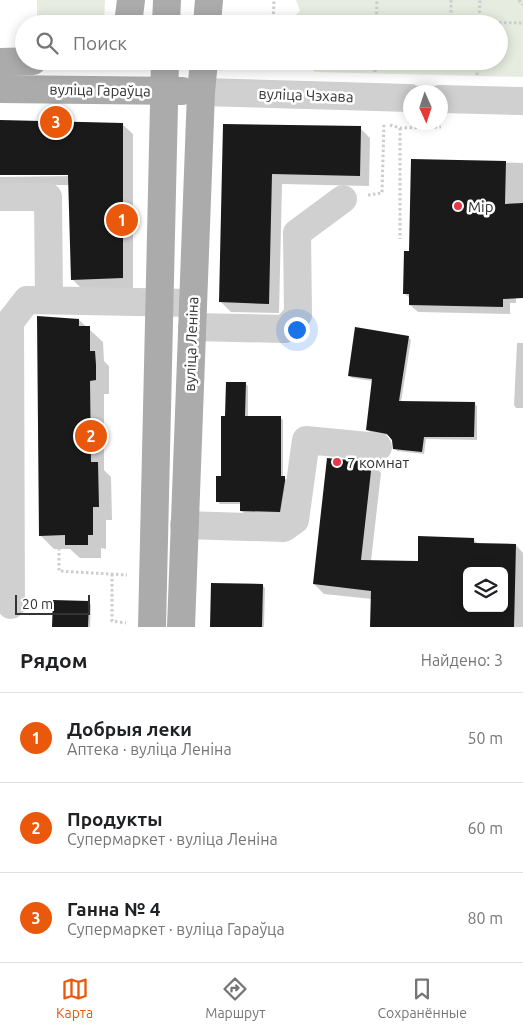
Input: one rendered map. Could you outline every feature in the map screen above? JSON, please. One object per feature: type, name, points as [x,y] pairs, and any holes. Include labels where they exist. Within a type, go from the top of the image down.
[{"type":"main road","points":[[129,15],[130,0]]},
{"type":"main road","points":[[166,15],[167,0]]},
{"type":"main road","points":[[208,15],[209,0]]},
{"type":"main road","points":[[0,62],[15,62]]},
{"type":"main road","points":[[140,625],[159,302],[165,70]]},
{"type":"main road","name":"вуліца Леніна","points":[[180,627],[203,70]]},
{"type":"main road","name":"вуліца Гараўца","points":[[0,89],[201,92]]},
{"type":"street","name":"вуліца Чэхава","points":[[201,92],[403,98]]},
{"type":"street","points":[[448,99],[523,101]]},
{"type":"street","points":[[0,196],[48,197],[49,300]]},
{"type":"street","points":[[11,605],[10,322],[27,300],[159,302],[192,315],[285,329],[298,315],[297,233],[343,199]]},
{"type":"street","points":[[184,525],[284,528],[295,520],[306,440],[378,447]]},
{"type":"path","points":[[273,15],[274,0]]},
{"type":"path","points":[[376,0],[376,15]]},
{"type":"path","points":[[451,0],[451,15]]},
{"type":"path","points":[[479,15],[480,0]]},
{"type":"path","points":[[520,0],[523,4]]},
{"type":"path","points":[[508,22],[523,22]]},
{"type":"path","points":[[477,81],[478,70]]},
{"type":"path","points":[[343,199],[382,193],[384,123]]},
{"type":"path","points":[[400,239],[404,130]]},
{"type":"path","points":[[59,543],[59,571],[135,576]]},
{"type":"path","points":[[112,574],[112,621],[140,625]]},
{"type":"shaded area","points":[[37,0],[105,0],[104,15],[37,15]]},
{"type":"shaded area","points":[[296,0],[523,0],[523,77],[314,72],[314,70],[508,70],[508,15],[296,15],[300,11]]},
{"type":"building","points":[[0,120],[123,123],[123,278],[71,280],[68,175],[0,175]]},
{"type":"building","points":[[223,124],[361,126],[360,176],[272,174],[269,304],[219,302]]},
{"type":"building","name":"Мір","points":[[411,159],[506,161],[505,204],[523,203],[523,298],[503,299],[503,307],[409,305],[409,294],[403,294],[404,251],[409,251]]},
{"type":"building","points":[[37,316],[79,319],[79,326],[90,326],[90,351],[95,351],[96,365],[96,380],[90,381],[91,462],[98,462],[99,507],[93,507],[93,535],[88,535],[88,545],[65,545],[65,535],[39,536]]},
{"type":"building","points":[[355,327],[409,336],[399,401],[475,402],[474,437],[424,437],[422,452],[393,449],[392,440],[387,434],[366,430],[372,379],[348,376]]},
{"type":"building","points":[[226,382],[246,382],[245,416],[281,416],[281,476],[285,476],[285,481],[280,512],[240,511],[240,502],[216,502],[216,476],[221,476],[221,416],[225,416]]},
{"type":"building","points":[[327,458],[372,462],[361,560],[418,561],[418,536],[474,538],[474,543],[516,544],[514,627],[370,627],[371,591],[313,584]]},
{"type":"building","points":[[211,583],[263,584],[262,627],[210,627]]},
{"type":"building","points":[[53,600],[89,601],[88,627],[52,627]]},
{"type":"place","name":"Ганна № 4","points":[[56,122]]},
{"type":"place","name":"Мір","points":[[458,206]]},
{"type":"place","name":"Добрыя леки","points":[[122,220]]},
{"type":"place","name":"Продукты","points":[[91,436]]},
{"type":"place","name":"7 комнат","points":[[337,462]]}]
